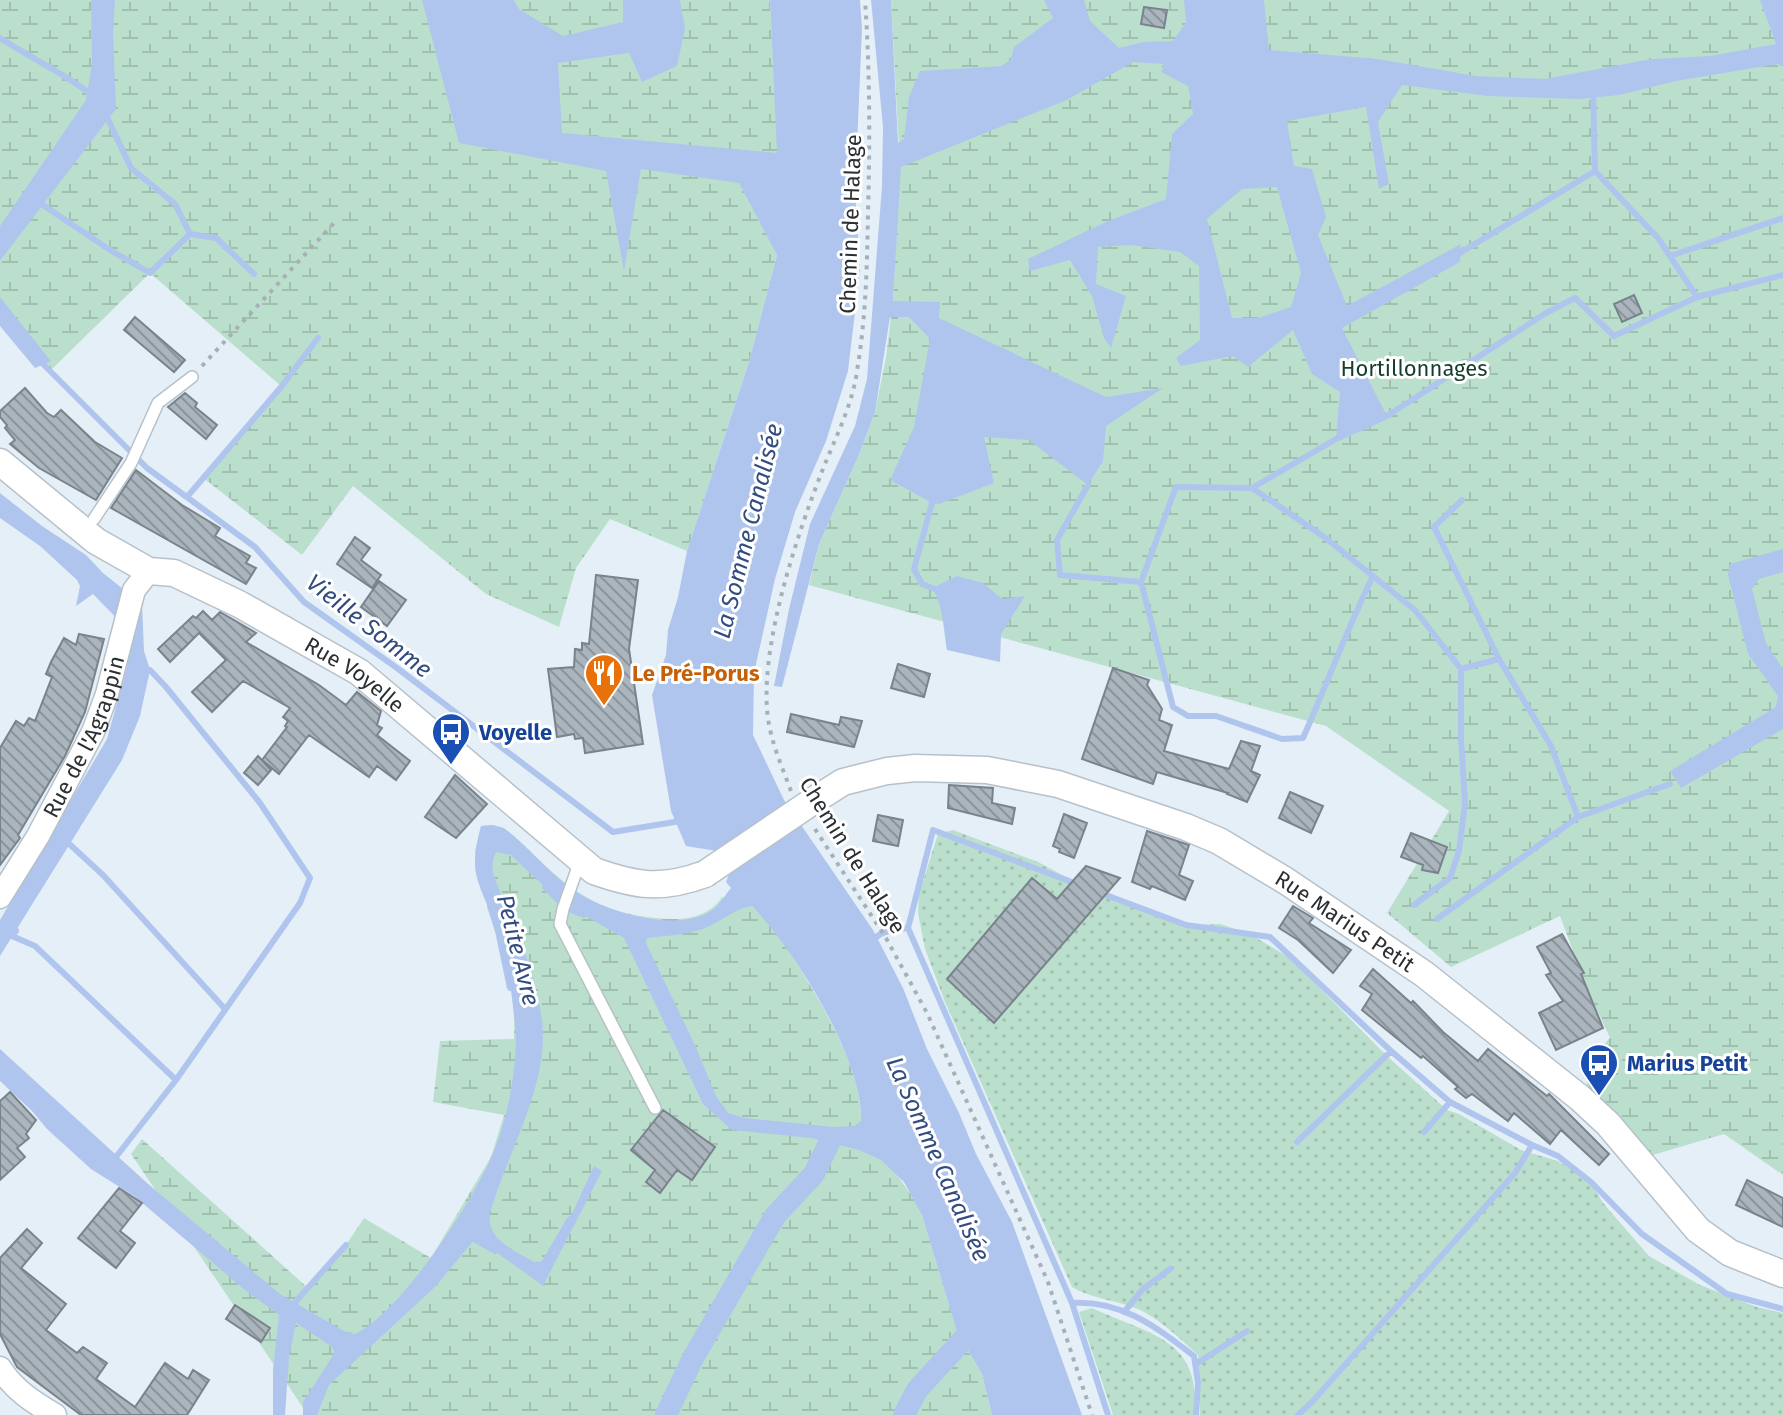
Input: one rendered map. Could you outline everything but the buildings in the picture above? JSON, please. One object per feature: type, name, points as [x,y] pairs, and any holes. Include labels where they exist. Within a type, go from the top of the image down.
[{"type":"street","name":"Rue Voyelle","points":[[0,462],[142,580]]},
{"type":"street","name":"Rue Voyelle","points":[[26,481],[94,519],[131,546],[142,580]]},
{"type":"street","name":"Rue Voyelle","points":[[142,580],[174,573],[227,598],[359,672],[577,871],[594,871],[633,884],[665,886],[705,874]]},
{"type":"street","name":"Rue de l'Agrappin","points":[[0,897],[38,836],[93,732],[107,694],[120,639],[142,580]]},
{"type":"street","name":"Rue Marius Petit","points":[[705,874],[804,796],[843,782],[915,768],[987,770],[1058,784],[1186,827],[1219,841],[1286,881],[1424,974],[1580,1098],[1608,1124],[1698,1230],[1730,1253],[1783,1274]]},
{"type":"street","points":[[0,1368],[16,1389],[55,1415]]},
{"type":"lane","points":[[94,519],[131,463],[158,403],[192,377]]},
{"type":"lane","points":[[577,871],[560,924],[655,1108]]},
{"type":"path","name":"Chemin de Halage","points":[[804,796],[772,743],[766,675],[802,524],[843,421],[857,374],[866,296],[870,152],[865,0]]},
{"type":"path","points":[[192,377],[334,223]]},
{"type":"path","name":"Chemin de Halage","points":[[813,826],[879,926],[927,1013],[1048,1282],[1092,1415]]},
{"type":"green space","points":[[0,0],[770,0],[778,153],[777,255],[749,362],[687,551],[610,519],[576,568],[559,627],[486,594],[353,486],[302,555],[202,477],[281,386],[150,273],[49,372],[0,308]]},
{"type":"green space","name":"Hortillonnages","points":[[891,0],[1774,0],[1783,29],[1783,1175],[1724,1134],[1646,1157],[1586,1088],[1590,1059],[1610,1038],[1586,986],[1560,916],[1451,967],[1387,913],[1449,811],[1326,726],[809,585],[819,544],[875,412],[886,357],[893,301],[900,167]]},
{"type":"green space","points":[[493,825],[512,834],[567,884],[612,909],[647,917],[684,919],[712,908],[722,897],[749,904],[765,918],[807,981],[840,1040],[856,1082],[861,1122],[920,1208],[957,1332],[982,1374],[992,1415],[308,1415],[131,1154],[142,1139],[308,1288],[346,1245],[364,1218],[431,1258],[491,1157],[504,1115],[433,1102],[440,1041],[514,1039],[509,976],[492,915],[477,876],[475,851],[481,826]]},
{"type":"green space","points":[[953,830],[1191,925],[1220,924],[1248,933],[1290,958],[1387,1056],[1447,1110],[1521,1150],[1558,1161],[1590,1181],[1603,1203],[1649,1256],[1700,1285],[1757,1307],[1783,1313],[1783,1415],[1200,1415],[1198,1355],[1146,1313],[1072,1287],[945,1002],[925,949],[918,913],[919,894],[938,834]]},
{"type":"green space","points":[[1092,1308],[1151,1333],[1180,1354],[1190,1369],[1194,1415],[1113,1415],[1079,1312]]},
{"type":"water","points":[[91,0],[115,0],[116,109],[0,261],[0,226],[86,100],[92,64]]},
{"type":"water","name":"La Somme Canalisée","points":[[422,0],[514,0],[519,9],[563,36],[623,22],[623,0],[680,0],[685,28],[677,66],[642,82],[629,53],[558,63],[562,133],[777,153],[770,0],[860,0],[862,29],[855,191],[860,270],[848,371],[826,441],[795,512],[775,579],[754,673],[753,735],[784,800],[873,930],[903,988],[927,1049],[1012,1222],[1082,1415],[992,1415],[982,1374],[957,1332],[922,1215],[904,1182],[881,1160],[859,1150],[811,1138],[732,1130],[703,1104],[624,938],[551,893],[511,855],[496,852],[493,872],[531,972],[542,1020],[543,1044],[534,1093],[490,1213],[492,1230],[503,1243],[534,1262],[546,1261],[553,1255],[594,1166],[602,1171],[543,1286],[481,1241],[474,1240],[435,1287],[329,1385],[317,1415],[303,1415],[303,1402],[332,1357],[332,1347],[296,1323],[289,1357],[285,1415],[273,1415],[273,1369],[279,1315],[134,1196],[91,1169],[0,1081],[0,1049],[147,1183],[280,1294],[344,1331],[355,1334],[393,1304],[451,1229],[491,1158],[508,1106],[514,1068],[514,1014],[504,951],[476,874],[475,856],[481,826],[504,828],[569,887],[620,912],[663,920],[683,920],[701,916],[716,907],[731,888],[726,882],[730,871],[717,851],[686,846],[671,811],[652,695],[666,655],[668,630],[687,551],[749,362],[777,255],[739,183],[641,169],[624,271],[606,171],[459,143]],"holes":[[[752,906],[806,977],[839,1038],[859,1096],[861,1121],[854,1126],[834,1127],[745,1118],[728,1113],[716,1096],[646,943],[647,938],[706,928]]]},
{"type":"water","points":[[871,0],[891,0],[898,143],[904,139],[909,97],[920,71],[1002,66],[1011,59],[1014,47],[1053,18],[1044,0],[1084,0],[1090,21],[1119,48],[1143,42],[1173,41],[1186,22],[1184,0],[1264,0],[1269,50],[1378,59],[1476,76],[1545,79],[1651,59],[1710,56],[1776,44],[1760,0],[1783,0],[1783,67],[1778,64],[1676,81],[1619,95],[1580,99],[1488,96],[1402,85],[1378,122],[1389,184],[1379,189],[1366,107],[1287,121],[1294,166],[1312,169],[1326,217],[1318,235],[1347,306],[1461,244],[1460,262],[1342,328],[1387,416],[1336,439],[1340,392],[1312,374],[1293,330],[1248,367],[1233,356],[1181,366],[1176,358],[1200,340],[1199,266],[1180,252],[1131,245],[1098,247],[1096,284],[1126,296],[1111,348],[1104,338],[1092,296],[1070,260],[1030,271],[1028,259],[1108,221],[1166,199],[1172,134],[1193,114],[1188,86],[1161,72],[1164,64],[1133,62],[1067,100],[901,167],[893,301],[940,302],[939,318],[1106,397],[1163,388],[1106,426],[1103,461],[1088,485],[1029,440],[984,437],[994,483],[939,504],[932,503],[890,480],[914,427],[930,339],[909,317],[890,317],[875,412],[819,544],[782,687],[774,686],[810,524],[855,426],[867,379],[882,186],[883,127]],"holes":[[[1277,187],[1301,273],[1291,307],[1258,318],[1232,318],[1207,219],[1242,189]]]},
{"type":"water","points":[[0,297],[51,361],[35,368],[0,326]]},
{"type":"water","points":[[0,493],[86,555],[142,604],[144,651],[150,670],[140,716],[122,760],[0,956],[0,920],[107,739],[127,667],[130,632],[93,594],[76,606],[80,586],[77,580],[40,546],[0,518]]},
{"type":"water","points":[[1783,549],[1783,572],[1759,579],[1752,589],[1766,643],[1783,669],[1783,729],[1681,788],[1670,771],[1776,707],[1778,696],[1748,654],[1728,575],[1730,564]]},
{"type":"water","points":[[957,576],[983,583],[1002,599],[1025,596],[1001,634],[1000,662],[947,650],[941,610],[932,588]]},
{"type":"waterway","points":[[0,38],[92,95]]},
{"type":"waterway","points":[[1593,90],[1595,171],[1658,238],[1697,297]]},
{"type":"waterway","points":[[37,201],[150,273],[190,234],[175,204],[131,168],[105,113]]},
{"type":"waterway","points":[[1460,253],[1595,171]]},
{"type":"waterway","points":[[1670,256],[1783,218]]},
{"type":"waterway","points":[[190,234],[216,238],[254,274]]},
{"type":"waterway","points":[[1252,488],[1336,439],[1387,416],[1546,313],[1575,298],[1614,336],[1697,297],[1783,275]]},
{"type":"waterway","points":[[187,497],[281,387],[318,338]]},
{"type":"waterway","name":"Vieille Somme","points":[[40,361],[147,468],[255,547],[304,602],[397,668],[613,832],[681,821]]},
{"type":"waterway","points":[[1088,485],[1057,540],[1060,575],[1141,582],[1173,707],[1188,716],[1216,716],[1282,739],[1303,738],[1373,576]]},
{"type":"waterway","points":[[1141,582],[1176,487],[1252,488],[1323,536],[1415,610],[1461,669],[1499,659],[1551,746],[1578,817]]},
{"type":"waterway","points":[[1462,500],[1434,527],[1499,659]]},
{"type":"waterway","points":[[932,503],[914,569],[922,584],[940,591]]},
{"type":"waterway","points":[[112,1162],[176,1080],[300,903],[310,878],[260,803],[166,687],[150,670],[143,669]]},
{"type":"waterway","points":[[1414,905],[1450,878],[1459,851],[1465,803],[1461,669]]},
{"type":"waterway","points":[[1437,919],[1578,817],[1670,784]]},
{"type":"waterway","points":[[871,944],[882,933],[908,928],[933,830],[1077,884]]},
{"type":"waterway","points":[[65,840],[103,875],[225,1009]]},
{"type":"waterway","name":"Petite Avre","points":[[545,887],[566,908],[584,915]]},
{"type":"waterway","points":[[1098,892],[1186,925],[1270,937],[1450,1102],[1558,1156],[1591,1182],[1642,1234],[1727,1294],[1783,1309]]},
{"type":"waterway","name":"Petite Avre","points":[[490,906],[510,988]]},
{"type":"waterway","points":[[12,925],[16,931],[12,936],[35,946],[176,1080]]},
{"type":"waterway","points":[[908,928],[1072,1303],[1108,1415]]},
{"type":"waterway","points":[[1297,1142],[1391,1051]]},
{"type":"waterway","points":[[1424,1132],[1450,1102]]},
{"type":"waterway","points":[[666,1415],[693,1358],[775,1216],[814,1174],[830,1141]]},
{"type":"waterway","points":[[1298,1415],[1515,1173],[1532,1145]]},
{"type":"waterway","points":[[543,1265],[570,1219]]},
{"type":"waterway","points":[[470,1237],[495,1251]]},
{"type":"waterway","points":[[290,1308],[346,1245]]},
{"type":"waterway","points":[[1124,1312],[1143,1289],[1170,1269]]},
{"type":"waterway","points":[[1072,1303],[1090,1303],[1123,1311],[1152,1326],[1194,1356],[1198,1383],[1196,1415]]},
{"type":"waterway","points":[[904,1415],[917,1390],[981,1320]]},
{"type":"waterway","points":[[1196,1364],[1247,1331]]},
{"type":"place","name":"Le Pré-Porus","points":[[604,707]]},
{"type":"place","name":"Voyelle","points":[[451,766]]},
{"type":"place","name":"Marius Petit","points":[[1599,1097]]}]
